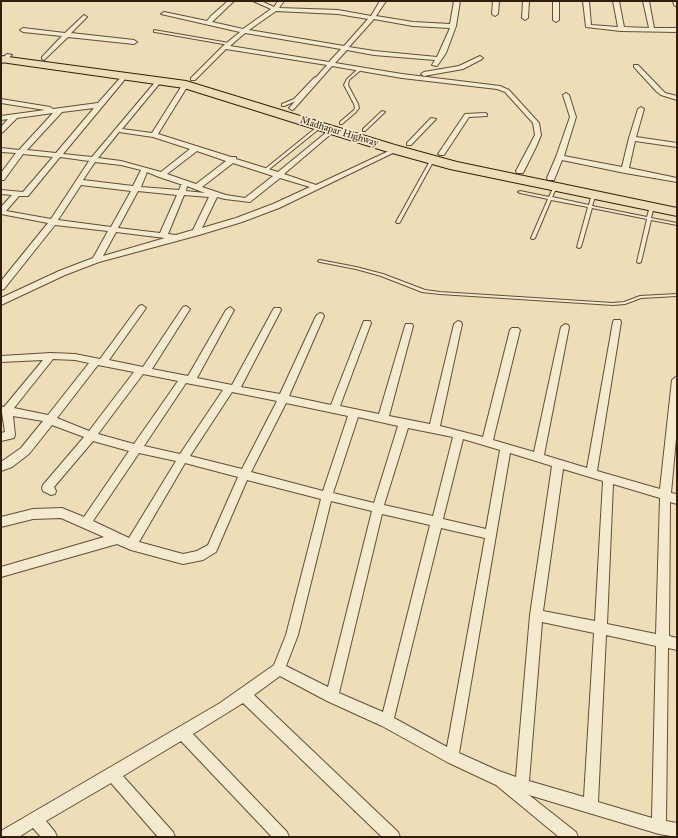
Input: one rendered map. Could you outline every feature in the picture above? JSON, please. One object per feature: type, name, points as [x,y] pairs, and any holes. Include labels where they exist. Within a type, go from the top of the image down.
[{"type":"highway","name":"Madhapar Highway","points":[[3,58],[118,69],[191,81],[458,161],[677,207]]},
{"type":"highway","name":"Madhapar Highway","points":[[3,58],[186,85],[390,148],[455,166],[677,212]]},
{"type":"street","points":[[209,23],[213,17],[231,1]]},
{"type":"street","points":[[256,1],[275,9],[338,12],[413,24],[453,26]]},
{"type":"street","points":[[193,79],[244,31],[275,9],[280,1]]},
{"type":"street","points":[[292,108],[329,64],[372,18],[383,1]]},
{"type":"street","points":[[429,74],[443,53],[453,26],[457,1]]},
{"type":"street","points":[[495,14],[496,1]]},
{"type":"street","points":[[525,18],[526,1]]},
{"type":"street","points":[[556,1],[556,20]]},
{"type":"street","points":[[586,1],[588,26],[621,29],[677,30]]},
{"type":"street","points":[[616,1],[621,29]]},
{"type":"street","points":[[646,1],[652,30]]},
{"type":"street","points":[[676,1],[677,5]]},
{"type":"street","points":[[164,14],[244,31],[344,48],[399,56],[439,59]]},
{"type":"street","points":[[44,58],[84,17]]},
{"type":"street","points":[[23,30],[134,42]]},
{"type":"street","points":[[227,46],[402,76],[498,87],[507,91],[536,123],[538,135],[520,171]]},
{"type":"street","points":[[402,76],[429,74],[461,68],[480,58]]},
{"type":"street","points":[[636,66],[663,94],[677,98]]},
{"type":"street","points":[[1,192],[25,194],[124,77]]},
{"type":"street","points":[[1,287],[53,222],[93,160],[158,82]]},
{"type":"street","points":[[154,134],[184,87]]},
{"type":"street","points":[[551,178],[560,158],[573,117],[566,95]]},
{"type":"street","points":[[1,101],[60,110]]},
{"type":"street","points":[[1,118],[101,105]]},
{"type":"street","points":[[625,171],[632,138],[641,109]]},
{"type":"street","points":[[1,178],[21,152],[60,110]]},
{"type":"street","points":[[442,154],[467,115],[485,116]]},
{"type":"street","points":[[1,131],[14,117]]},
{"type":"street","points":[[409,144],[433,119]]},
{"type":"street","points":[[117,130],[154,134],[316,187]]},
{"type":"street","points":[[78,182],[247,200],[330,132]]},
{"type":"street","points":[[632,138],[677,145]]},
{"type":"street","points":[[162,175],[196,148]]},
{"type":"street","points":[[1,150],[121,163],[145,169],[225,197]]},
{"type":"street","points":[[1,302],[62,273],[96,260],[239,220],[276,206],[393,151]]},
{"type":"street","points":[[560,158],[677,180]]},
{"type":"street","points":[[197,187],[233,159]]},
{"type":"street","points":[[96,260],[136,189],[145,169]]},
{"type":"street","points":[[163,235],[181,192],[186,184]]},
{"type":"street","points":[[1,212],[17,194]]},
{"type":"street","points":[[196,232],[213,196]]},
{"type":"street","points":[[1,212],[53,222],[178,238]]},
{"type":"street","points":[[1,467],[8,464],[25,450],[48,420],[99,362],[142,308]]},
{"type":"street","points":[[51,491],[47,488],[143,371],[186,309]]},
{"type":"street","points":[[86,523],[137,449],[188,380],[230,310]]},
{"type":"street","points":[[131,545],[183,458],[232,388],[277,310]]},
{"type":"street","points":[[1,522],[33,514],[62,513],[131,545],[183,559],[199,556],[212,548],[244,475],[284,399],[320,316]]},
{"type":"street","points":[[591,474],[616,322]]},
{"type":"street","points":[[334,409],[368,323]]},
{"type":"street","points":[[434,429],[458,324]]},
{"type":"street","points":[[383,419],[409,326]]},
{"type":"street","points":[[538,458],[565,327]]},
{"type":"street","points":[[487,442],[515,330]]},
{"type":"street","points":[[4,410],[51,356]]},
{"type":"street","points":[[1,359],[51,356],[75,357],[459,434],[677,499]]},
{"type":"street","points":[[659,828],[664,496],[677,380]]},
{"type":"street","points":[[4,410],[48,420],[91,436],[137,449],[183,458],[327,496],[438,521],[491,535]]},
{"type":"street","points":[[1,437],[10,435],[4,410]]},
{"type":"street","points":[[5,837],[244,695],[279,669],[292,635],[327,496],[354,413]]},
{"type":"street","points":[[332,696],[378,508],[404,423]]},
{"type":"street","points":[[387,721],[459,434]]},
{"type":"street","points":[[452,757],[506,448]]},
{"type":"street","points":[[522,786],[536,615],[558,464]]},
{"type":"street","points":[[591,807],[608,479]]},
{"type":"street","points":[[1,572],[116,539]]},
{"type":"street","points":[[536,615],[677,644]]},
{"type":"street","points":[[279,669],[332,696],[387,721],[452,757],[497,778],[659,828],[677,830]]},
{"type":"street","points":[[244,695],[393,837]]},
{"type":"street","points":[[182,732],[282,837]]},
{"type":"street","points":[[112,774],[168,837]]},
{"type":"street","points":[[497,778],[571,837]]},
{"type":"street","points":[[35,819],[50,837]]},
{"type":"lane","points":[[155,31],[227,46]]},
{"type":"lane","points":[[283,105],[295,100],[329,64]]},
{"type":"lane","points":[[341,123],[357,108],[346,85],[348,80],[360,69]]},
{"type":"lane","points":[[364,130],[383,112]]},
{"type":"lane","points":[[266,170],[318,128]]},
{"type":"lane","points":[[398,222],[431,162]]},
{"type":"lane","points":[[533,238],[554,189]]},
{"type":"lane","points":[[520,192],[677,224]]},
{"type":"lane","points":[[579,247],[593,198]]},
{"type":"lane","points":[[639,262],[650,210]]},
{"type":"lane","points":[[320,261],[382,274],[424,291],[440,294],[482,295],[576,303],[613,304],[625,303],[640,297],[677,296]]}]
